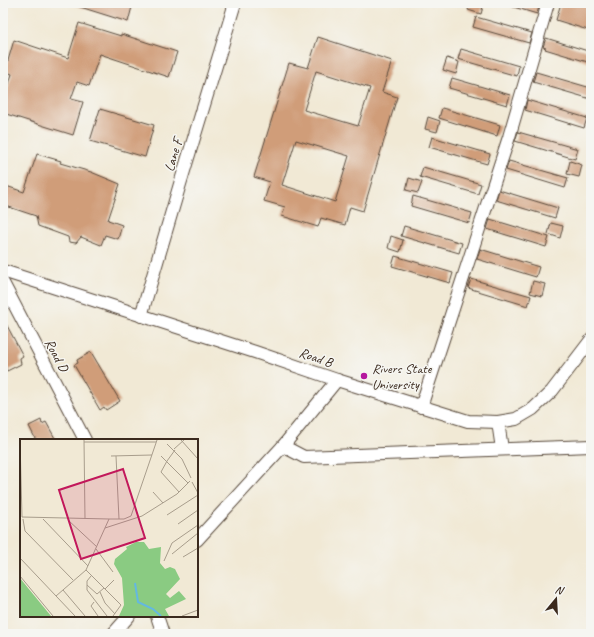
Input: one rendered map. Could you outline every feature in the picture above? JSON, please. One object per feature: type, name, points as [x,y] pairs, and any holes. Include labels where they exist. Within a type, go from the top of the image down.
[{"type":"street","name":"Lane F","points":[[141,316],[235,3]]},
{"type":"street","points":[[421,407],[509,137],[548,3]]},
{"type":"street","name":"Road B","points":[[3,270],[468,422],[498,422],[516,419],[532,409],[552,391],[591,340]]},
{"type":"street","name":"Road D","points":[[3,283],[84,439]]},
{"type":"street","points":[[198,539],[283,446],[337,380]]},
{"type":"street","points":[[498,422],[502,449]]},
{"type":"street","points":[[283,446],[304,457],[591,446]]},
{"type":"street","points":[[113,634],[128,617]]},
{"type":"street","points":[[157,617],[163,634]]},
{"type":"building","points":[[74,3],[133,3],[128,22],[74,5]]},
{"type":"building","points":[[470,3],[484,3],[481,14],[468,10]]},
{"type":"building","points":[[507,3],[540,3],[537,14],[507,5]]},
{"type":"building","points":[[561,3],[591,3],[591,31],[556,20]]},
{"type":"building","points":[[476,17],[532,33],[529,43],[473,27]]},
{"type":"building","points":[[79,23],[121,36],[121,34],[177,52],[169,77],[100,54],[89,86],[77,82],[71,99],[83,102],[73,135],[3,113],[3,103],[12,74],[5,71],[14,40],[68,58]]},
{"type":"building","points":[[318,37],[392,61],[382,92],[397,97],[363,211],[350,207],[345,225],[321,218],[318,227],[282,216],[285,207],[264,201],[270,182],[254,177],[289,63],[308,68]],"holes":[[[316,71],[370,88],[358,126],[304,110]],[[296,140],[349,156],[335,202],[282,185]]]},
{"type":"building","points":[[546,38],[591,52],[591,63],[545,49],[546,48],[543,47]]},
{"type":"building","points":[[461,49],[519,66],[517,76],[458,59]]},
{"type":"building","points":[[447,58],[459,62],[456,74],[443,70]]},
{"type":"building","points":[[536,72],[591,88],[591,99],[533,82]]},
{"type":"building","points":[[452,78],[510,95],[507,105],[449,88]]},
{"type":"building","points":[[527,100],[587,118],[584,128],[525,110]]},
{"type":"building","points":[[442,108],[500,125],[497,136],[439,118]]},
{"type":"building","points":[[100,109],[154,125],[145,157],[90,141]]},
{"type":"building","points":[[428,117],[440,121],[437,132],[425,129]]},
{"type":"building","points":[[518,132],[578,149],[575,159],[515,141]]},
{"type":"building","points":[[432,137],[490,154],[487,164],[429,147]]},
{"type":"building","points":[[37,154],[61,161],[60,163],[91,172],[120,184],[108,220],[122,225],[118,239],[105,235],[101,245],[81,237],[76,243],[69,242],[68,237],[38,226],[36,216],[3,205],[3,185],[24,192]]},
{"type":"building","points":[[509,161],[568,178],[565,188],[506,170]]},
{"type":"building","points":[[570,161],[582,165],[579,177],[567,174]]},
{"type":"building","points":[[423,167],[481,184],[478,194],[420,177]]},
{"type":"building","points":[[409,178],[422,182],[418,193],[406,190]]},
{"type":"building","points":[[499,190],[558,208],[555,218],[496,200]]},
{"type":"building","points":[[413,196],[472,213],[469,223],[411,206]]},
{"type":"building","points":[[490,219],[549,237],[546,247],[487,229]]},
{"type":"building","points":[[551,223],[563,226],[560,238],[548,234]]},
{"type":"building","points":[[404,226],[462,243],[459,253],[401,236]]},
{"type":"building","points":[[391,236],[403,240],[400,252],[388,248]]},
{"type":"building","points":[[480,249],[539,267],[536,277],[477,259]]},
{"type":"building","points":[[395,256],[453,273],[450,283],[392,266]]},
{"type":"building","points":[[471,279],[531,296],[528,306],[468,288]]},
{"type":"building","points":[[533,281],[545,284],[542,296],[530,293]]},
{"type":"building","points":[[3,318],[23,356],[20,358],[21,364],[7,371],[3,362]]},
{"type":"building","points":[[91,352],[120,401],[106,410],[104,407],[100,410],[74,365],[78,363],[77,360]]},
{"type":"building","points":[[41,420],[42,424],[46,422],[55,439],[36,439],[29,426]]},
{"type":"place","name":"Rivers State University","points":[[364,376]]}]
